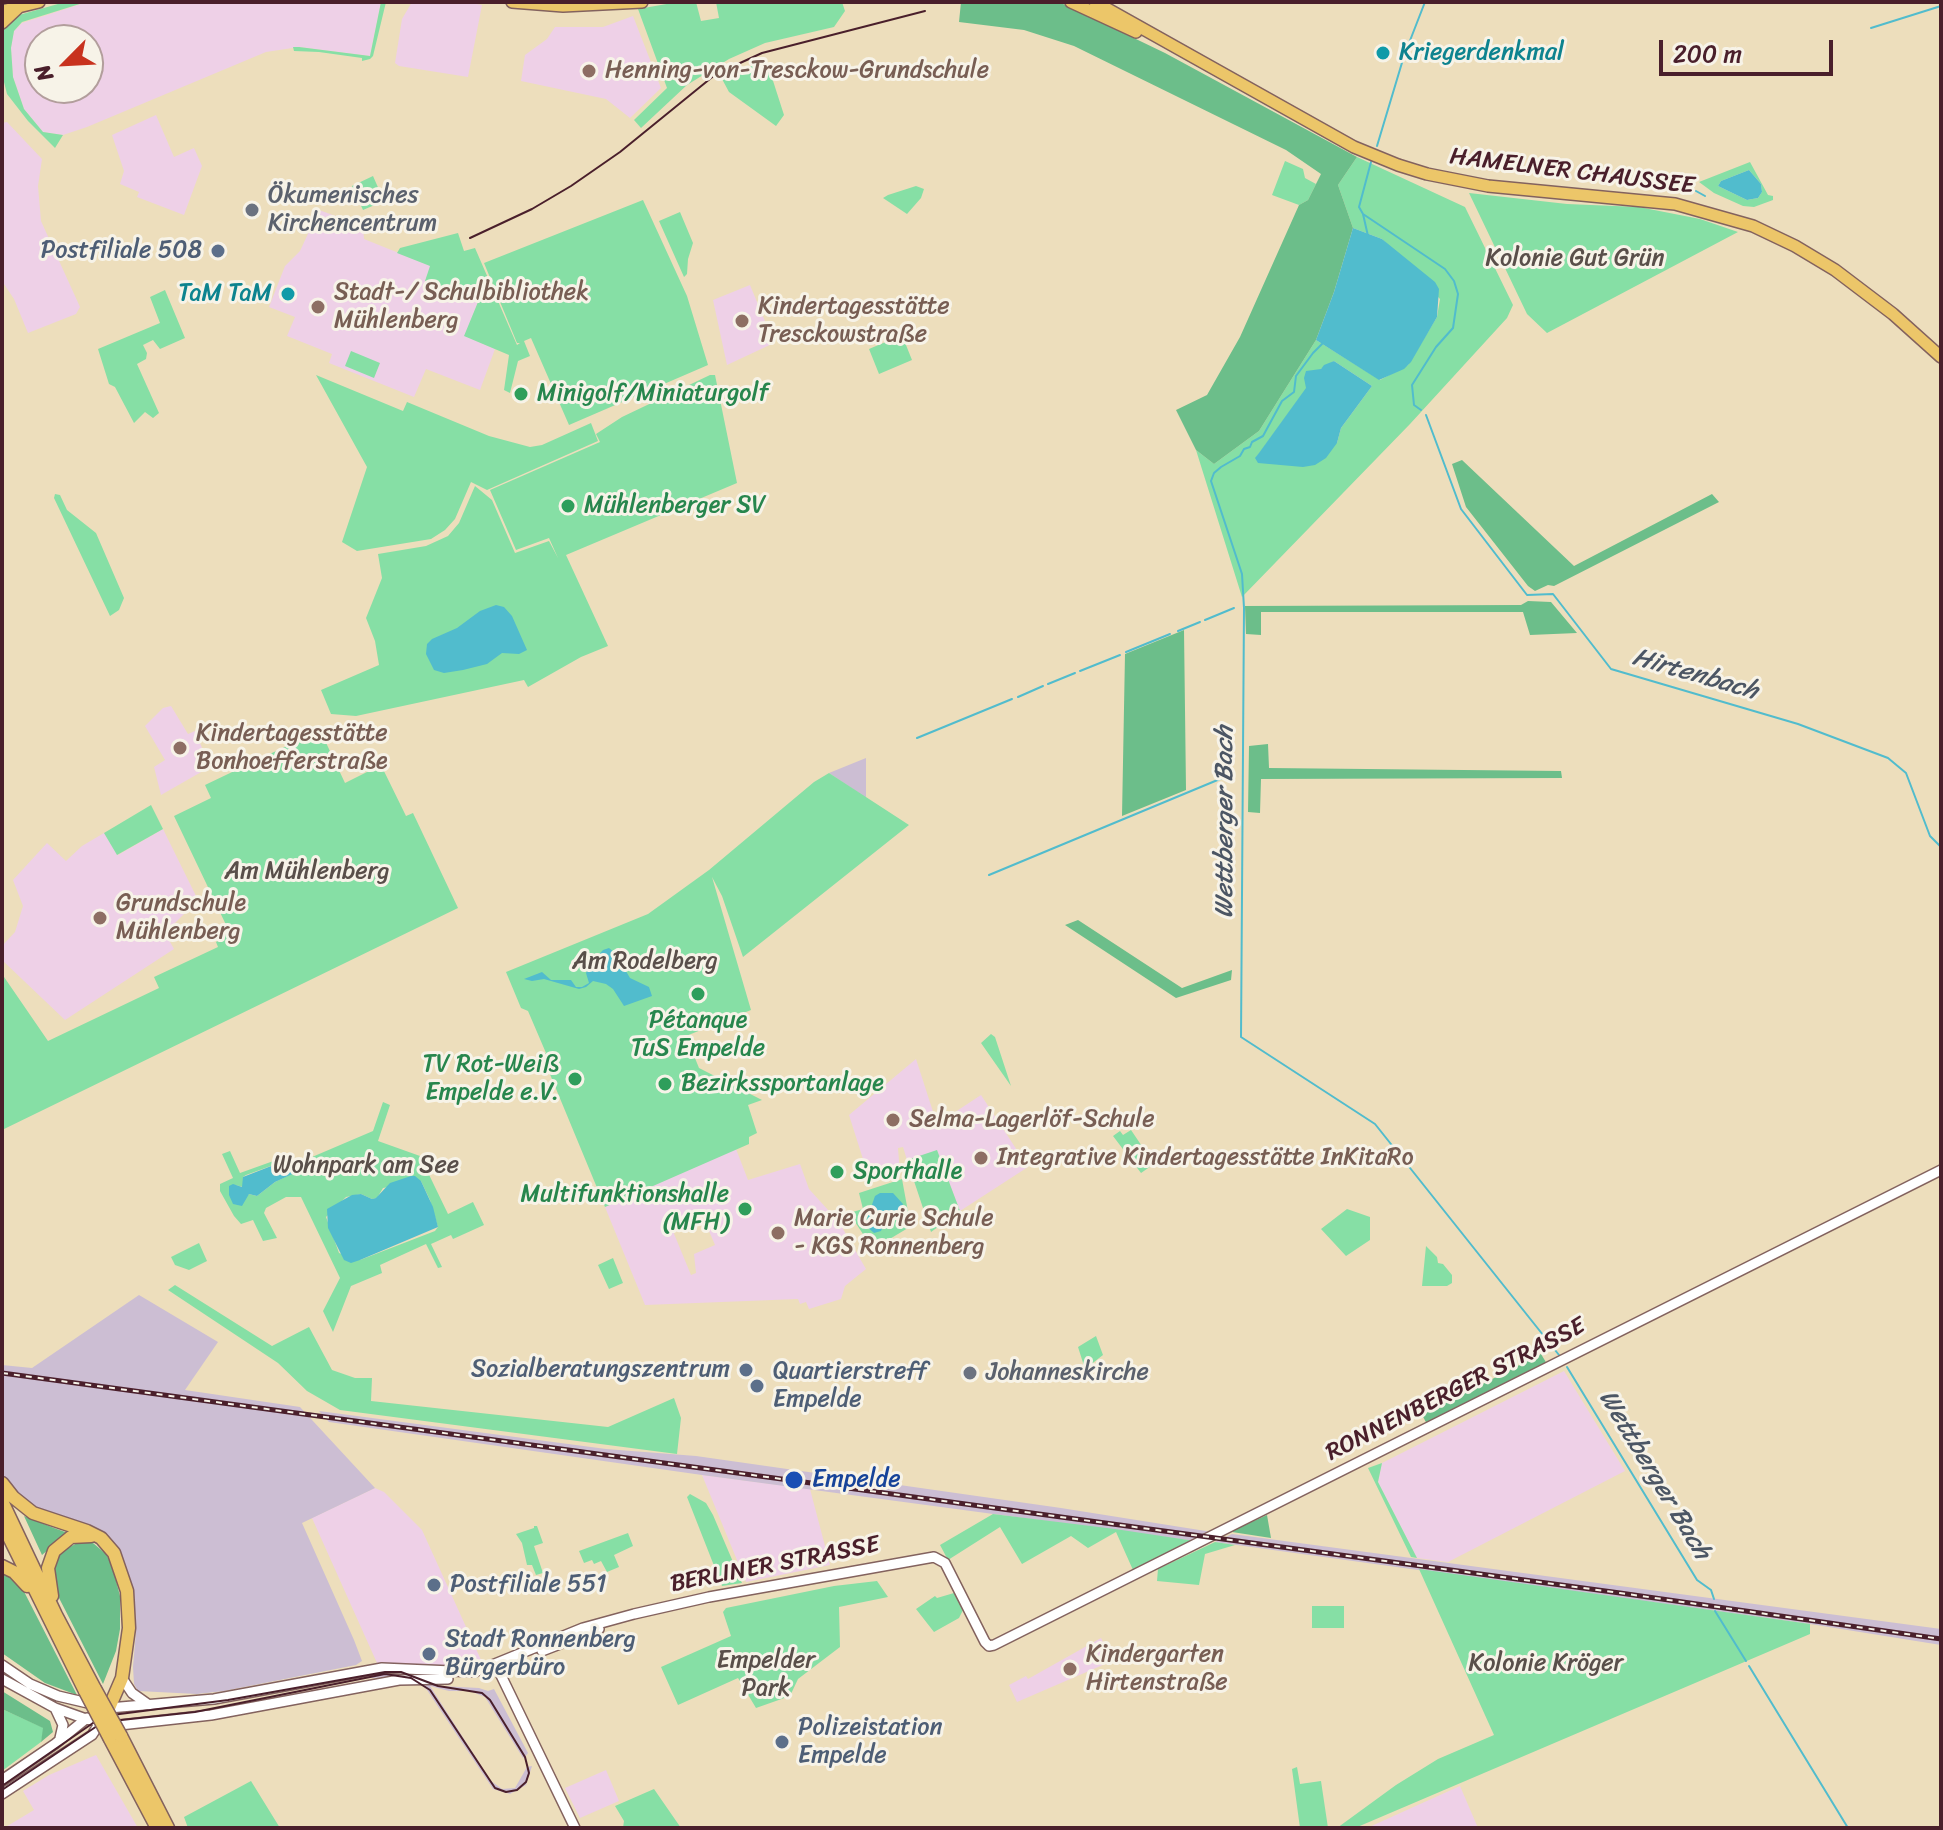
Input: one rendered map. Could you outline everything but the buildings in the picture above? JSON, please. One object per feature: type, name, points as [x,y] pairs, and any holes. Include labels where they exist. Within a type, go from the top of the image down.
[{"type":"highway","points":[[2,1483],[13,1497],[33,1513],[87,1531],[101,1538],[114,1553],[127,1591],[129,1628],[122,1678],[98,1698]]},
{"type":"highway","points":[[2,1501],[51,1615]]},
{"type":"highway","points":[[2,1523],[168,1828]]},
{"type":"highway","points":[[51,1615],[48,1568],[54,1551],[71,1537],[101,1538]]},
{"type":"highway","points":[[2,1566],[26,1583],[51,1615]]},
{"type":"highway","points":[[98,1698],[126,1654]]},
{"type":"highway","points":[[116,1733],[157,1828]]},
{"type":"main road","points":[[2,11],[39,2]]},
{"type":"main road","points":[[512,2],[563,6],[642,2]]},
{"type":"main road","name":"HAMELNER CHAUSSEE","points":[[1071,2],[1173,48]]},
{"type":"main road","name":"HAMELNER CHAUSSEE","points":[[1095,2],[1354,147],[1398,165],[1488,186],[1645,199],[1708,212],[1769,233],[1835,270],[1893,314],[1941,357]]},
{"type":"main road","points":[[2,23],[20,6]]},
{"type":"street","name":"RONNENBERGER STRASSE","points":[[989,1646],[1941,1170]]},
{"type":"street","name":"BERLINER STRASSE","points":[[2,1679],[55,1708],[101,1722],[116,1733],[380,1682],[416,1678],[470,1679],[583,1628],[634,1614],[716,1595],[934,1557],[943,1560],[989,1646]]},
{"type":"street","points":[[2,1665],[42,1690],[98,1698]]},
{"type":"street","name":"BERLINER STRASSE","points":[[98,1698],[149,1705],[194,1701],[368,1670],[394,1668],[468,1673],[497,1667]]},
{"type":"street","points":[[497,1667],[575,1828]]},
{"type":"street","points":[[122,1678],[128,1690],[149,1705]]},
{"type":"street","points":[[2,1780],[86,1719],[98,1698]]},
{"type":"street","points":[[2,1794],[92,1735],[101,1722],[98,1698]]},
{"type":"street","points":[[98,1698],[116,1733]]},
{"type":"street","points":[[55,1708],[63,1725],[63,1732],[55,1744]]},
{"type":"shaded area","points":[[87,2],[381,2],[370,56],[299,47],[266,52],[63,135],[43,132],[24,109],[13,77],[11,48],[14,31],[22,23]]},
{"type":"shaded area","points":[[412,2],[482,5],[468,77],[395,63],[402,19]]},
{"type":"shaded area","name":"Henning-von-Tresckow-Grundschule","points":[[633,16],[661,88],[630,118],[606,99],[521,81],[525,55],[547,39],[555,27],[603,27]]},
{"type":"shaded area","points":[[156,115],[174,157],[194,148],[202,166],[184,215],[137,197],[139,192],[120,184],[124,171],[112,135]]},
{"type":"shaded area","points":[[7,122],[42,159],[38,186],[41,221],[80,307],[76,314],[28,333],[14,299],[2,281],[2,123]]},
{"type":"shaded area","points":[[319,210],[363,226],[364,239],[431,266],[425,281],[478,302],[465,336],[495,349],[480,390],[426,369],[414,397],[329,363],[332,354],[287,336],[295,317],[269,307],[285,266],[300,251]]},
{"type":"shaded area","name":"Kindertagesstätte Tresckowstraße","points":[[750,285],[774,343],[727,365],[713,300]]},
{"type":"shaded area","name":"Kindertagesstätte Bonhoefferstraße","points":[[171,706],[188,734],[195,731],[210,767],[161,795],[154,767],[165,760],[145,726],[163,708]]},
{"type":"shaded area","points":[[866,758],[866,798],[829,773]]},
{"type":"shaded area","name":"Grundschule Mühlenberg","points":[[163,829],[198,900],[165,933],[174,949],[65,1020],[2,960],[2,946],[15,932],[23,906],[13,880],[47,843],[66,861],[82,846],[104,833],[118,855]]},
{"type":"shaded area","points":[[916,1059],[937,1124],[981,1095],[1028,1167],[960,1211],[937,1151],[907,1160],[903,1147],[898,1148],[900,1173],[870,1181],[849,1115]]},
{"type":"shaded area","name":"Marie Curie Schule - KGS Ronnenberg","points":[[736,1149],[748,1180],[800,1164],[809,1189],[839,1222],[866,1269],[845,1286],[841,1299],[809,1309],[806,1302],[800,1304],[798,1299],[645,1305],[605,1207]],"holes":[[[700,1210],[715,1245],[694,1254],[696,1273],[691,1275],[670,1224]]]},
{"type":"shaded area","points":[[139,1295],[218,1342],[185,1390],[300,1407],[375,1488],[302,1523],[362,1661],[356,1665],[224,1691],[197,1694],[138,1691],[134,1684],[133,1667],[136,1632],[134,1595],[120,1555],[36,1511],[11,1490],[2,1473],[2,1365],[32,1368]]},
{"type":"shaded area","points":[[1564,1371],[1625,1471],[1448,1562],[1417,1558],[1378,1482],[1382,1463]]},
{"type":"shaded area","points":[[319,1411],[606,1449],[696,1456],[1212,1532],[1195,1541],[702,1475],[329,1422]]},
{"type":"shaded area","points":[[702,1475],[810,1489],[830,1565],[746,1582]]},
{"type":"shaded area","points":[[375,1488],[384,1492],[422,1530],[482,1662],[458,1667],[377,1663],[312,1518]]},
{"type":"shaded area","points":[[1232,1534],[1941,1629],[1941,1645],[1215,1542]]},
{"type":"shaded area","name":"Kindergarten Hirtenstraße","points":[[1101,1638],[1110,1656],[1133,1650],[1132,1655],[1017,1702],[1009,1685],[1026,1676],[1028,1679]]},
{"type":"shaded area","points":[[369,1672],[412,1673],[440,1686],[494,1689],[528,1753],[523,1758],[485,1697],[470,1691],[449,1691],[430,1686],[491,1781],[502,1789],[515,1788],[527,1767],[532,1766],[526,1785],[510,1794],[493,1789],[427,1690],[405,1677],[370,1678]]},
{"type":"shaded area","points":[[96,1755],[138,1828],[4,1828],[34,1810],[23,1791],[49,1775]]},
{"type":"shaded area","points":[[606,1770],[619,1801],[580,1818],[565,1788]]},
{"type":"shaded area","points":[[1460,1786],[1478,1828],[1367,1828]]},
{"type":"green space","points":[[65,2],[86,2],[22,22],[14,31],[11,48],[13,77],[24,109],[43,132],[63,135],[55,148],[7,94],[2,74],[2,32],[19,15]]},
{"type":"green space","points":[[381,2],[386,2],[370,59],[362,61],[362,58],[294,51],[293,47],[299,47],[370,56]]},
{"type":"green space","points":[[696,2],[701,21],[719,18],[716,2],[842,2],[845,11],[834,27],[765,43],[729,59],[687,85],[641,128],[634,120],[667,88],[638,9]]},
{"type":"green space","points":[[961,2],[1059,2],[1165,53],[1357,157],[1338,185],[1353,228],[1316,340],[1259,431],[1214,464],[1196,450],[1176,410],[1207,395],[1240,337],[1299,205],[1308,200],[1321,174],[1286,150],[1074,46],[1024,30],[959,22]]},
{"type":"green space","points":[[766,59],[784,115],[776,126],[729,92],[722,79]]},
{"type":"green space","points":[[1357,157],[1465,207],[1513,305],[1507,318],[1410,424],[1242,597],[1196,450],[1214,464],[1259,431],[1316,340],[1380,380],[1408,365],[1437,317],[1440,299],[1382,239],[1353,228],[1338,185]],"holes":[[[1334,361],[1372,386],[1341,428],[1337,443],[1256,458],[1321,369]]]},
{"type":"green space","points":[[1285,161],[1303,169],[1305,178],[1316,184],[1308,200],[1299,205],[1272,195]]},
{"type":"green space","points":[[1750,162],[1773,200],[1754,207],[1743,206],[1714,193],[1699,182]],"holes":[[[1749,170],[1761,184],[1762,192],[1758,198],[1747,200],[1718,186],[1721,181]]]},
{"type":"green space","points":[[373,176],[384,201],[363,210],[352,186]]},
{"type":"green space","points":[[916,186],[924,189],[921,198],[907,214],[883,198],[888,195]]},
{"type":"green space","name":"Kolonie Gut Grün","points":[[1469,193],[1567,204],[1639,207],[1700,219],[1738,232],[1547,333],[1527,314]]},
{"type":"green space","name":"Mühlenberger SV","points":[[643,200],[687,296],[708,365],[569,425],[531,338],[524,341],[530,356],[518,361],[510,393],[504,390],[509,355],[464,336],[478,302],[425,281],[430,266],[397,253],[400,248],[458,233],[464,251],[475,248],[517,345],[520,343],[517,343],[484,263]]},
{"type":"green space","points":[[680,212],[693,243],[684,277],[659,221]]},
{"type":"green space","points":[[165,290],[185,338],[160,349],[153,340],[143,345],[146,359],[137,364],[159,413],[153,418],[145,412],[134,423],[115,387],[109,384],[98,349],[160,323],[150,297]]},
{"type":"green space","points":[[902,335],[912,360],[879,374],[869,349]]},
{"type":"green space","points":[[351,351],[380,363],[374,378],[345,366]]},
{"type":"green space","points":[[316,375],[403,411],[407,402],[489,436],[530,447],[542,445],[591,423],[598,441],[487,490],[471,482],[455,519],[431,539],[357,551],[342,542],[367,467]]},
{"type":"green space","points":[[715,375],[737,483],[566,555],[608,646],[581,657],[528,687],[524,680],[356,716],[331,714],[321,690],[379,665],[375,641],[366,618],[382,578],[378,554],[426,546],[448,536],[459,523],[475,486],[492,500],[515,553],[549,541],[558,558],[549,538],[516,550],[490,490],[600,442],[596,434],[622,417]]},
{"type":"green space","points":[[1462,460],[1574,566],[1712,494],[1719,502],[1554,586],[1548,585],[1535,591],[1466,507],[1452,464]]},
{"type":"green space","points":[[55,494],[60,495],[67,510],[96,533],[124,598],[119,610],[110,616],[54,498]]},
{"type":"green space","points":[[1528,601],[1551,602],[1577,633],[1530,635],[1523,612],[1261,612],[1261,635],[1246,634],[1245,606],[1521,605]]},
{"type":"green space","points":[[1184,630],[1186,790],[1122,816],[1125,654]]},
{"type":"green space","name":"Am Mühlenberg","points":[[320,730],[345,783],[381,765],[406,816],[413,813],[458,908],[2,1130],[2,974],[48,1041],[159,988],[154,977],[218,947],[216,942],[223,938],[221,933],[228,929],[174,816],[211,798],[205,785]]},
{"type":"green space","points":[[1268,744],[1269,768],[1561,771],[1562,778],[1261,779],[1260,813],[1248,812],[1249,746]]},
{"type":"green space","name":"Am Rodelberg","points":[[829,773],[909,825],[743,957],[722,896],[712,877],[751,1010],[686,1036],[699,1068],[762,1100],[748,1105],[757,1133],[749,1137],[749,1144],[605,1207],[542,1055],[546,1053],[528,1011],[521,1008],[506,972],[648,914],[709,870],[814,782]]},
{"type":"green space","points":[[151,805],[163,829],[117,855],[104,833]]},
{"type":"green space","points":[[1078,920],[1182,988],[1232,970],[1231,980],[1176,998],[1065,925]]},
{"type":"green space","points":[[991,1034],[995,1037],[1011,1086],[981,1043]]},
{"type":"green space","name":"Wohnpark am See","points":[[383,1102],[390,1105],[378,1141],[420,1156],[448,1214],[473,1202],[484,1225],[453,1239],[451,1235],[431,1244],[442,1267],[438,1268],[426,1244],[380,1265],[382,1273],[351,1286],[333,1332],[323,1311],[340,1278],[301,1197],[286,1197],[266,1208],[264,1213],[277,1238],[263,1241],[253,1220],[241,1224],[220,1191],[220,1184],[233,1178],[222,1154],[230,1151],[240,1173],[279,1159],[298,1163],[373,1131]],"holes":[[[279,1163],[298,1171],[275,1182],[257,1196],[229,1195],[235,1185],[243,1187],[243,1177],[246,1175]],[[421,1181],[438,1227],[435,1231],[360,1260],[339,1253],[326,1217],[346,1197],[361,1194],[377,1198],[383,1188]]]},
{"type":"green space","points":[[1131,1130],[1154,1164],[1141,1173],[1113,1136],[1120,1131],[1123,1135]]},
{"type":"green space","points":[[937,1150],[960,1211],[931,1232],[907,1160]]},
{"type":"green space","points":[[902,1179],[908,1228],[873,1249],[849,1213],[863,1209],[859,1193]]},
{"type":"green space","points":[[1347,1209],[1370,1217],[1370,1240],[1346,1256],[1321,1229]]},
{"type":"green space","points":[[199,1243],[207,1261],[189,1270],[175,1265],[171,1257]]},
{"type":"green space","points":[[1426,1246],[1437,1257],[1438,1263],[1443,1264],[1452,1275],[1452,1283],[1447,1286],[1422,1286]]},
{"type":"green space","points":[[613,1258],[623,1283],[609,1289],[598,1265]]},
{"type":"green space","points":[[175,1285],[272,1346],[309,1327],[332,1370],[355,1378],[372,1378],[371,1401],[608,1427],[674,1398],[681,1418],[677,1454],[340,1410],[307,1391],[278,1363],[168,1290]]},
{"type":"green space","points":[[1096,1336],[1103,1355],[1085,1369],[1078,1347]]},
{"type":"green space","points":[[1541,1354],[1547,1364],[1427,1424],[1422,1415]]},
{"type":"green space","points":[[1382,1463],[1378,1482],[1417,1558],[1411,1557],[1368,1468]]},
{"type":"green space","points":[[690,1494],[706,1503],[742,1583],[722,1586],[687,1497]]},
{"type":"green space","points":[[993,1514],[1195,1541],[1133,1570],[1116,1532],[1088,1548],[1071,1536],[1022,1564],[1000,1527],[948,1560],[940,1545]]},
{"type":"green space","points":[[1267,1515],[1271,1538],[1232,1532],[1234,1530]]},
{"type":"green space","points":[[24,1516],[54,1528],[68,1533],[42,1555]]},
{"type":"green space","points":[[537,1526],[543,1543],[534,1546],[543,1573],[536,1575],[532,1565],[527,1565],[522,1543],[516,1534]]},
{"type":"green space","points":[[628,1533],[633,1546],[614,1555],[619,1567],[607,1572],[601,1561],[584,1563],[579,1551]]},
{"type":"green space","points":[[79,1542],[93,1543],[106,1554],[120,1596],[116,1651],[103,1684],[58,1596],[51,1568],[59,1553]]},
{"type":"green space","points":[[1215,1542],[1235,1545],[1205,1554],[1199,1585],[1157,1581],[1158,1569]]},
{"type":"green space","points":[[2,1566],[14,1572],[77,1695],[45,1683],[2,1653]]},
{"type":"green space","name":"Kolonie Kröger","points":[[1419,1569],[1810,1624],[1810,1634],[1355,1828],[1337,1828],[1438,1759],[1494,1735]]},
{"type":"green space","name":"Empelder Park","points":[[877,1581],[888,1597],[839,1607],[840,1647],[798,1679],[790,1696],[756,1708],[738,1678],[678,1705],[661,1667],[731,1636],[723,1612],[726,1608],[834,1586]]},
{"type":"green space","points":[[954,1593],[963,1610],[959,1618],[934,1632],[916,1609],[935,1596]]},
{"type":"green space","points":[[1312,1606],[1344,1606],[1344,1628],[1312,1628]]},
{"type":"green space","points":[[2,1691],[50,1721],[53,1732],[41,1742],[43,1728],[2,1709]]},
{"type":"green space","points":[[2,1709],[44,1728],[41,1742],[2,1771]]},
{"type":"green space","points":[[1297,1767],[1300,1784],[1321,1781],[1328,1828],[1300,1828],[1292,1769]]},
{"type":"green space","points":[[251,1781],[280,1828],[188,1828],[184,1817]]},
{"type":"green space","points":[[654,1789],[681,1828],[623,1828],[624,1821],[615,1806]]},
{"type":"water","points":[[1749,170],[1761,184],[1762,192],[1758,198],[1747,200],[1718,186],[1721,181]]},
{"type":"water","points":[[1353,228],[1382,239],[1435,282],[1439,289],[1437,317],[1411,362],[1404,369],[1379,380],[1316,340]]},
{"type":"water","points":[[1334,361],[1372,386],[1341,428],[1337,443],[1326,458],[1315,465],[1303,467],[1258,463],[1255,458],[1306,388],[1306,371],[1321,369]]},
{"type":"water","points":[[496,605],[504,607],[512,616],[527,650],[519,654],[502,653],[487,664],[463,670],[444,673],[434,670],[426,654],[427,644],[480,611]]},
{"type":"water","points":[[609,948],[630,978],[649,987],[652,996],[624,1006],[606,984],[593,981],[579,989],[544,979],[524,979],[542,972],[551,980],[571,980],[576,987],[582,987],[589,983],[586,973],[592,962]]},
{"type":"water","points":[[279,1163],[294,1166],[299,1171],[275,1182],[257,1196],[249,1194],[242,1206],[233,1204],[229,1186],[242,1187],[243,1177]]},
{"type":"water","points":[[411,1176],[421,1181],[438,1227],[360,1260],[351,1263],[344,1260],[328,1228],[327,1209],[352,1195],[376,1198],[390,1183]]},
{"type":"water","points":[[893,1193],[903,1204],[897,1217],[874,1233],[865,1225],[875,1196]]},
{"type":"waterway","name":"Hirtenbach","points":[[1377,146],[1404,56],[1425,2]]},
{"type":"waterway","points":[[1871,28],[1941,6]]},
{"type":"waterway","name":"Hirtenbach","points":[[1371,162],[1359,207],[1363,214],[1445,269],[1454,281],[1458,294],[1453,328],[1436,347],[1412,385],[1414,405],[1421,410]]},
{"type":"waterway","points":[[1696,191],[1705,196]]},
{"type":"waterway","name":"Wettberger Bach","points":[[1363,214],[1368,236]]},
{"type":"waterway","name":"Wettberger Bach","points":[[1323,343],[1296,376],[1294,392],[1282,401],[1263,436],[1214,473],[1211,481],[1242,574],[1244,608],[1241,1037],[1375,1124],[1559,1355]]},
{"type":"waterway","name":"Hirtenbach","points":[[1426,415],[1461,509],[1527,595],[1553,594],[1611,669],[1798,724],[1888,758],[1906,773],[1930,836],[1941,847]]},
{"type":"waterway","points":[[1205,620],[1234,608]]},
{"type":"waterway","points":[[1178,631],[1200,622]]},
{"type":"waterway","points":[[1126,652],[1170,634]]},
{"type":"waterway","points":[[1080,671],[1120,655]]},
{"type":"waterway","points":[[1048,684],[1075,673]]},
{"type":"waterway","points":[[1018,697],[1043,686]]},
{"type":"waterway","points":[[917,738],[1012,699]]},
{"type":"waterway","points":[[989,875],[1232,774]]},
{"type":"waterway","name":"Wettberger Bach","points":[[1567,1367],[1697,1580],[1711,1590],[1714,1599]]},
{"type":"waterway","name":"Wettberger Bach","points":[[1715,1611],[1746,1661]]},
{"type":"waterway","name":"Wettberger Bach","points":[[1749,1666],[1848,1828]]},
{"type":"tram line","points":[[470,238],[532,209],[571,186],[620,152],[716,74],[762,53],[925,11]]},
{"type":"tram line","points":[[2,1786],[93,1723],[112,1715],[228,1700],[385,1672],[401,1672],[438,1686],[482,1693],[490,1700],[525,1757],[529,1773],[526,1782],[517,1790],[506,1792],[495,1788],[430,1690],[411,1678],[385,1674],[195,1712],[103,1722],[2,1790]]},
{"type":"railway","points":[[2,1373],[1941,1639]]},
{"type":"place","name":"Kriegerdenkmal","points":[[1383,53]]},
{"type":"place","name":"Henning-von-Tresckow-Grundschule","points":[[589,71]]},
{"type":"place","name":"Ökumenisches Kirchencentrum","points":[[252,210]]},
{"type":"place","name":"Postfiliale 508","points":[[218,251]]},
{"type":"place","name":"TaM TaM","points":[[288,294]]},
{"type":"place","name":"Stadt-/ Schulbibliothek Mühlenberg","points":[[318,307]]},
{"type":"place","name":"Kindertagesstätte Tresckowstraße","points":[[742,321]]},
{"type":"place","name":"Minigolf/Miniaturgolf","points":[[521,394]]},
{"type":"place","name":"Mühlenberger SV","points":[[568,506]]},
{"type":"place","name":"Kindertagesstätte Bonhoefferstraße","points":[[180,748]]},
{"type":"place","name":"Grundschule Mühlenberg","points":[[100,918]]},
{"type":"place","name":"Pétanque TuS Empelde","points":[[698,994]]},
{"type":"place","name":"TV Rot-Weiß Empelde e.V.","points":[[575,1079]]},
{"type":"place","name":"Bezirkssportanlage","points":[[665,1084]]},
{"type":"place","name":"Selma-Lagerlöf-Schule","points":[[893,1120]]},
{"type":"place","name":"Integrative Kindertagesstätte InKitaRo","points":[[981,1158]]},
{"type":"place","name":"Sporthalle","points":[[837,1172]]},
{"type":"place","name":"Multifunktionshalle (MFH)","points":[[745,1209]]},
{"type":"place","name":"Marie Curie Schule - KGS Ronnenberg","points":[[778,1233]]},
{"type":"place","name":"Sozialberatungszentrum","points":[[746,1370]]},
{"type":"place","name":"Johanneskirche","points":[[970,1373]]},
{"type":"place","name":"Quartierstreff Empelde","points":[[757,1386]]},
{"type":"place","name":"Empelde","points":[[794,1480]]},
{"type":"place","name":"Postfiliale 551","points":[[434,1585]]},
{"type":"place","name":"Stadt Ronnenberg Bürgerbüro","points":[[429,1654]]},
{"type":"place","name":"Kindergarten Hirtenstraße","points":[[1070,1669]]},
{"type":"place","name":"Polizeistation Empelde","points":[[782,1742]]}]
